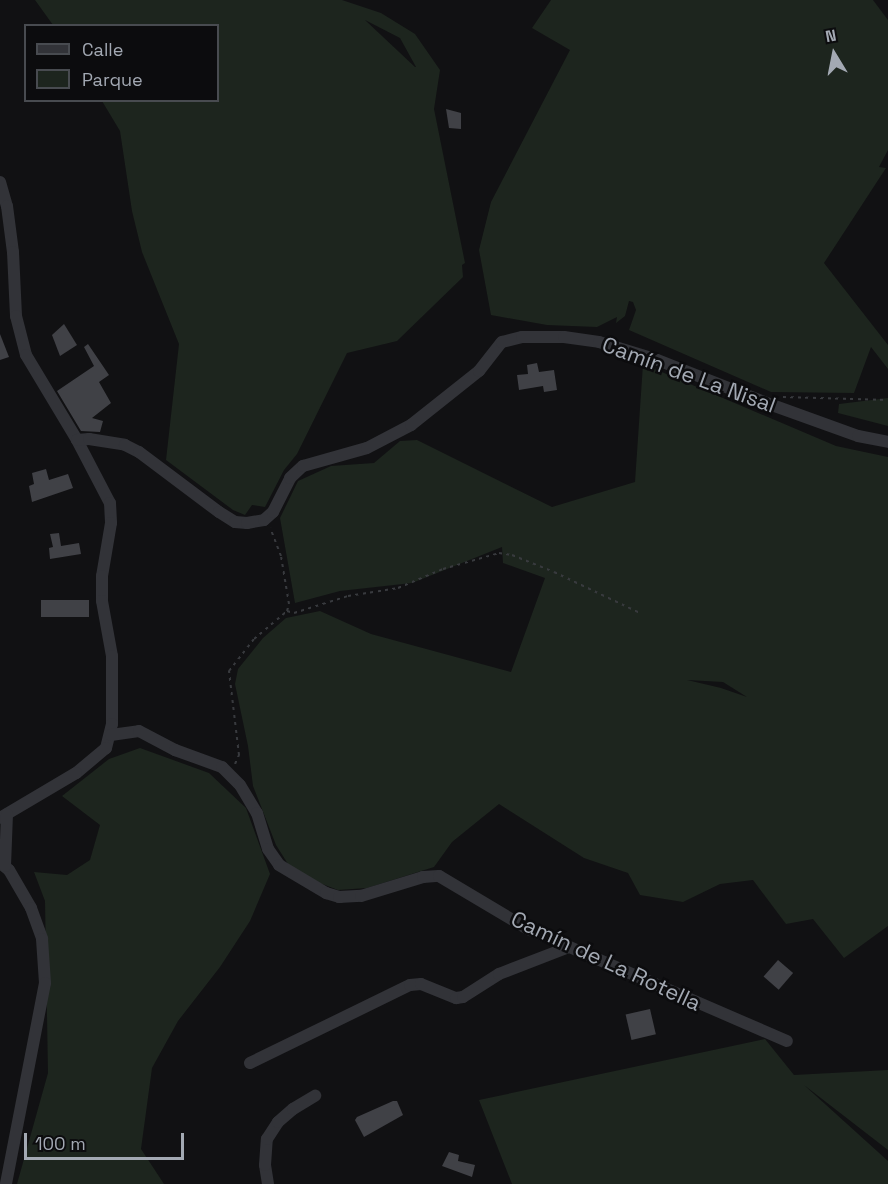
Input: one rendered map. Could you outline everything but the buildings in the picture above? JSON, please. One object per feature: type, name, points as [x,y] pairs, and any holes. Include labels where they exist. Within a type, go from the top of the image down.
[{"type":"street","points":[[0,182],[7,206],[13,252],[16,316],[26,355],[105,490],[111,513],[102,593],[112,656],[111,735],[106,748],[76,773],[3,816],[2,865],[32,908],[42,939],[45,984],[6,1184]]},
{"type":"street","name":"Camín de La Nisal","points":[[264,520],[273,512],[290,478],[303,466],[367,448],[390,438],[479,371],[502,342],[512,338],[564,337],[599,342],[656,359],[858,436],[888,442]]},
{"type":"street","points":[[77,440],[89,439],[125,445],[139,452],[236,522],[264,520]]},
{"type":"street","name":"Camín de La Rotella","points":[[111,735],[139,731],[175,750],[222,767],[230,774],[257,813],[272,856],[292,875],[326,893],[349,897],[377,892],[423,877],[439,876],[528,929],[787,1041]]},
{"type":"street","points":[[250,1063],[411,985],[421,984],[456,998],[463,997],[499,974],[568,946]]},
{"type":"street","points":[[267,1184],[265,1165],[267,1139],[278,1122],[293,1109],[315,1096]]},
{"type":"path","points":[[772,405],[783,397],[888,400]]},
{"type":"path","points":[[230,774],[239,754],[229,671],[254,639],[287,611],[289,604],[281,556],[272,531],[264,520]]},
{"type":"path","points":[[287,611],[294,613],[348,596],[398,588],[443,568],[499,553],[512,555],[554,572],[640,613]]},
{"type":"green space","points":[[35,0],[342,0],[381,13],[415,34],[440,70],[434,109],[465,263],[462,265],[463,277],[397,341],[347,353],[297,454],[284,470],[265,507],[252,505],[245,515],[233,510],[166,460],[179,344],[142,252],[132,211],[120,131],[103,102],[219,102],[219,24],[52,24]],"holes":[[[365,20],[400,38],[415,67]]]},
{"type":"green space","points":[[551,0],[873,0],[888,20],[888,150],[879,167],[886,168],[824,263],[888,345],[888,369],[871,347],[854,393],[771,392],[629,330],[636,310],[633,302],[629,301],[625,316],[616,323],[617,317],[597,327],[547,325],[491,315],[479,250],[491,202],[570,50],[532,28]]},
{"type":"green space","points":[[643,364],[836,446],[888,457],[888,926],[844,958],[813,919],[786,924],[753,880],[720,884],[683,902],[640,895],[628,873],[584,858],[499,804],[452,842],[434,867],[367,888],[338,890],[312,880],[288,864],[276,845],[253,786],[248,746],[235,684],[238,669],[263,638],[286,618],[320,611],[371,634],[511,672],[545,578],[503,563],[502,547],[412,583],[340,591],[295,603],[280,518],[298,481],[331,466],[374,463],[400,441],[417,440],[552,507],[635,482]],"holes":[[[687,680],[723,682],[747,697]]]},
{"type":"green space","points":[[888,398],[888,426],[838,413],[839,404]]},
{"type":"green space","points":[[140,748],[209,773],[246,808],[270,874],[250,921],[220,967],[178,1021],[152,1068],[141,1149],[164,1184],[17,1184],[48,1073],[45,901],[34,872],[67,875],[90,860],[100,825],[62,796],[109,759]]},
{"type":"green space","points":[[765,1039],[794,1075],[888,1070],[888,1150],[804,1085],[888,1161],[888,1184],[512,1184],[479,1100]]}]
